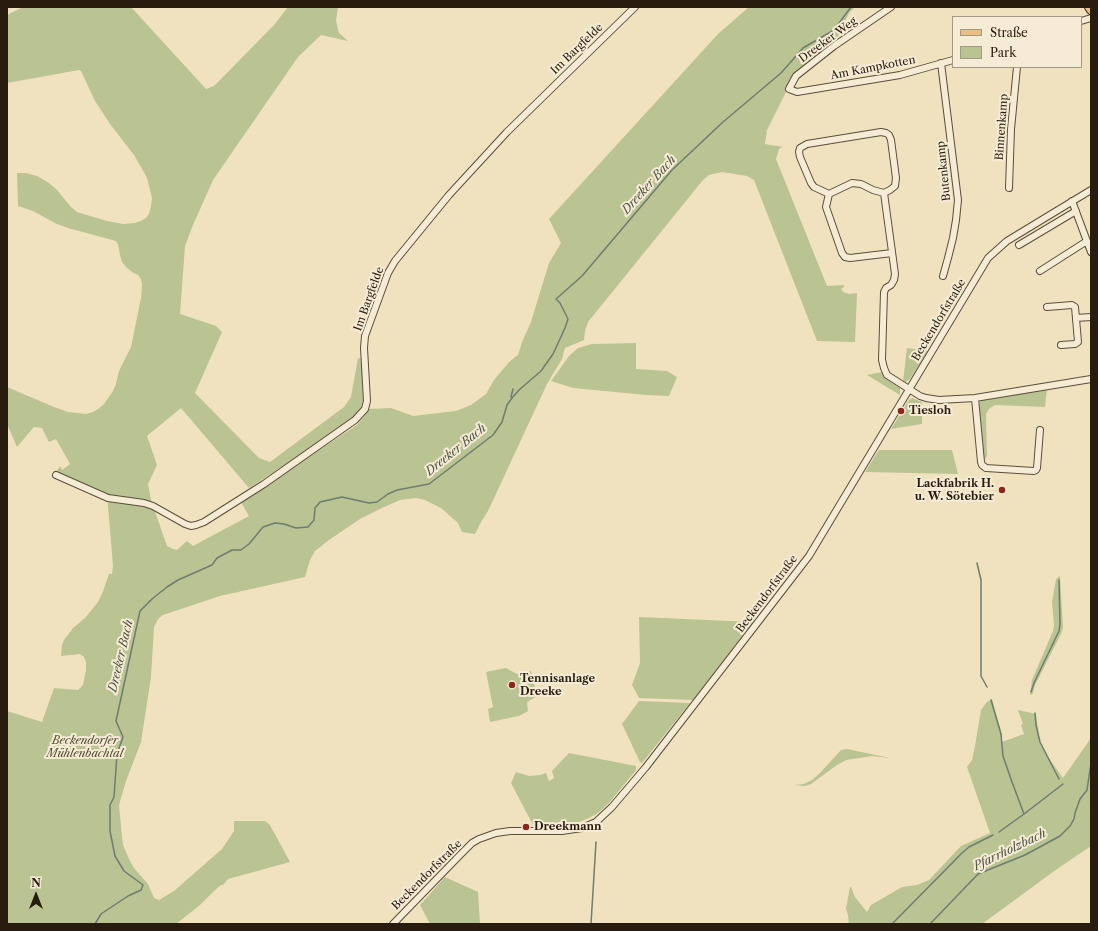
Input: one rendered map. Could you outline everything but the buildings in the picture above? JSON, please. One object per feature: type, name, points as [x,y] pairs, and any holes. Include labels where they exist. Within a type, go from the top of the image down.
[{"type":"street","name":"Im Bargfelde","points":[[56,475],[108,498],[144,503],[153,506],[191,526],[204,522],[264,484],[355,420],[365,409],[367,400],[364,348],[365,336],[388,273],[395,261],[449,195],[507,132],[635,7]]},
{"type":"street","name":"Dreeker Weg","points":[[797,92],[789,89],[796,76],[834,46],[891,7]]},
{"type":"street","name":"Am Kampkotten","points":[[797,92],[900,75],[952,60]]},
{"type":"street","name":"Butenkamp","points":[[941,63],[958,200],[953,238],[942,276]]},
{"type":"street","name":"Binnenkamp","points":[[1009,188],[1011,129],[1017,68]]},
{"type":"street","points":[[829,194],[814,187],[811,183],[800,157],[800,148],[807,144],[881,132],[889,135],[896,178],[894,186],[884,193],[860,184],[852,183],[829,194],[826,203],[826,211],[842,253],[845,257],[850,258],[892,253]]},
{"type":"street","name":"Beckendorfstraße","points":[[393,924],[461,854],[479,839],[503,831],[562,831],[582,828],[596,822],[612,807],[650,761],[809,556],[988,258],[1007,241],[1091,190]]},
{"type":"street","points":[[884,193],[895,274],[891,285],[886,288],[884,292],[882,360],[887,375],[920,396],[939,400],[975,398],[1091,378]]},
{"type":"street","points":[[1072,201],[1091,252]]},
{"type":"street","points":[[1019,245],[1076,211]]},
{"type":"street","points":[[1040,271],[1087,241]]},
{"type":"street","points":[[1047,307],[1072,305],[1075,307],[1078,342],[1075,344],[1061,345]]},
{"type":"street","points":[[1076,318],[1091,317]]},
{"type":"street","points":[[975,398],[981,462],[986,468],[1036,470],[1040,430]]},
{"type":"green space","name":"Beckendorfer Mühlenbachtal","points":[[23,7],[131,7],[206,89],[214,86],[220,80],[274,25],[288,7],[338,7],[336,21],[339,33],[348,41],[321,35],[298,57],[213,180],[185,246],[180,314],[216,326],[222,332],[195,393],[259,458],[270,462],[344,407],[351,397],[358,358],[362,359],[363,400],[361,408],[353,418],[331,435],[249,488],[181,408],[147,436],[157,465],[148,484],[151,500],[167,546],[177,550],[187,541],[193,546],[249,516],[241,502],[357,425],[368,409],[391,408],[413,416],[456,411],[471,405],[486,394],[494,380],[509,362],[518,355],[531,322],[549,263],[561,243],[549,219],[718,34],[749,7],[855,7],[849,13],[835,42],[795,74],[767,130],[765,144],[783,147],[779,149],[776,159],[827,286],[844,285],[841,289],[843,292],[849,294],[857,293],[855,342],[817,341],[754,180],[747,176],[722,172],[709,175],[703,180],[588,322],[584,340],[565,348],[562,359],[547,384],[488,511],[475,534],[462,532],[458,523],[441,508],[425,500],[416,498],[400,500],[360,519],[315,551],[310,560],[305,577],[220,596],[163,615],[158,619],[154,627],[151,677],[141,742],[126,781],[119,805],[123,845],[130,861],[148,884],[154,898],[159,900],[174,891],[222,849],[234,831],[234,821],[265,821],[270,825],[290,862],[228,879],[200,905],[176,924],[7,924],[7,711],[42,722],[54,688],[78,690],[83,685],[86,670],[86,662],[84,657],[80,654],[61,656],[62,645],[73,628],[85,618],[98,602],[109,574],[112,574],[113,566],[107,494],[56,473],[60,466],[62,470],[70,464],[56,439],[49,442],[42,428],[34,427],[17,447],[7,424],[7,387],[68,412],[86,414],[98,409],[104,404],[113,391],[119,371],[131,347],[141,298],[142,285],[141,279],[138,275],[132,272],[122,262],[116,241],[68,228],[57,224],[33,211],[18,206],[17,173],[26,173],[37,176],[49,183],[77,212],[123,224],[135,223],[146,218],[149,214],[152,198],[147,178],[141,167],[95,101],[81,71],[79,70],[7,83],[7,15]]},
{"type":"green space","points":[[636,343],[636,369],[667,371],[677,377],[669,396],[573,388],[551,381],[569,356],[578,348],[592,344]]},
{"type":"green space","points":[[907,348],[928,351],[910,379],[903,382]]},
{"type":"green space","points":[[882,372],[889,381],[900,388],[900,395],[867,375]]},
{"type":"green space","points":[[1047,388],[1045,407],[995,405],[989,409],[986,414],[987,456],[984,461],[979,404],[981,400]]},
{"type":"green space","points":[[912,398],[922,402],[922,424],[891,429],[909,400]]},
{"type":"green space","points":[[879,450],[952,450],[958,474],[865,472]]},
{"type":"green space","points":[[1060,576],[1063,628],[1035,685],[1033,693],[1030,695],[1032,680],[1053,631],[1054,625],[1052,602],[1056,579]]},
{"type":"green space","points":[[639,617],[753,622],[693,700],[639,698],[632,685],[640,663]]},
{"type":"green space","name":"Tennisanlage Dreeke","points":[[506,668],[517,674],[531,671],[537,696],[527,702],[528,711],[519,716],[490,722],[488,709],[493,707],[486,672]]},
{"type":"green space","points":[[992,699],[1002,735],[1002,742],[1024,734],[1021,725],[1023,724],[1018,710],[1036,714],[1041,745],[1063,778],[1091,738],[1091,846],[982,924],[849,924],[846,909],[850,887],[855,897],[867,912],[871,905],[902,887],[917,885],[929,880],[961,846],[990,833],[967,767],[972,760],[981,710],[987,702]]},
{"type":"green space","points":[[639,701],[690,703],[642,763],[640,762],[622,724]]},
{"type":"green space","points":[[847,749],[890,758],[872,756],[846,760],[811,784],[805,786],[794,785],[804,784],[812,780],[841,750]]},
{"type":"green space","points":[[569,753],[636,766],[636,770],[609,803],[598,813],[589,818],[579,822],[559,826],[533,825],[511,783],[516,772],[529,776],[546,773],[549,781],[554,778],[552,771]]},
{"type":"green space","points":[[445,877],[478,892],[480,924],[430,924],[420,905]]},
{"type":"waterway","name":"Dreeker Bach","points":[[95,924],[101,914],[128,896],[141,890],[143,885],[124,871],[115,856],[110,831],[110,805],[114,797],[117,754],[123,737],[116,721],[140,611],[152,599],[178,580],[212,565],[217,558],[232,550],[241,550],[249,544],[263,527],[275,523],[296,528],[308,527],[314,520],[315,508],[320,502],[342,497],[369,503],[377,502],[388,494],[397,490],[429,484],[493,435],[502,422],[507,405],[512,398],[541,371],[553,354],[568,319],[560,303],[556,299],[582,276],[672,170],[723,122],[781,73],[803,48],[834,30],[851,7]]},
{"type":"waterway","name":"Pfarrholzbach","points":[[512,398],[513,389]]},
{"type":"waterway","points":[[977,563],[981,580],[981,676],[987,687]]},
{"type":"waterway","points":[[1031,692],[1059,631],[1059,580]]},
{"type":"waterway","points":[[991,700],[1001,734],[1003,756],[1024,814]]},
{"type":"waterway","points":[[1035,713],[1040,742],[1059,779]]},
{"type":"waterway","name":"Pfarrholzbach","points":[[930,924],[978,874],[1025,855],[1060,836],[1070,826],[1074,819],[1080,799],[1087,790],[1091,763]]},
{"type":"waterway","points":[[999,832],[1063,784]]},
{"type":"waterway","points":[[892,924],[962,853],[969,847],[993,835]]},
{"type":"waterway","points":[[591,924],[596,842]]},
{"type":"place","name":"Tiesloh","points":[[901,411]]},
{"type":"place","name":"Lackfabrik H. u. W. Sötebier","points":[[1002,490]]},
{"type":"place","name":"Tennisanlage Dreeke","points":[[512,685]]},
{"type":"place","name":"Dreekmann","points":[[526,827]]}]
